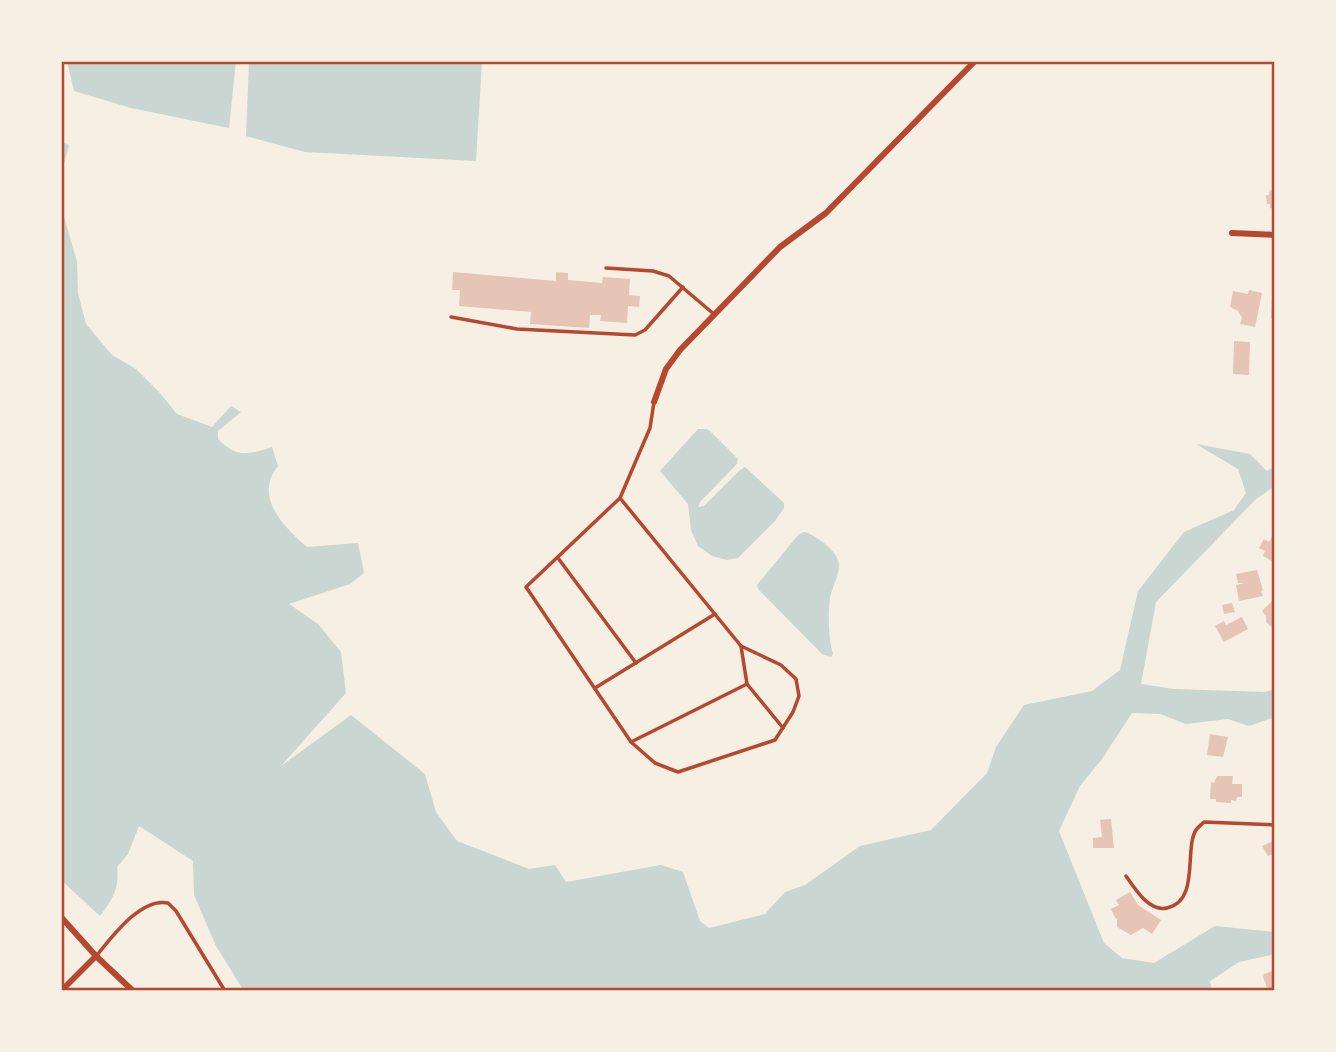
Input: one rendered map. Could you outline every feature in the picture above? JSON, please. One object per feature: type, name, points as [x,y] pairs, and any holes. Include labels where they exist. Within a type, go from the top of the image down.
[{"type":"street","points":[[654,402],[666,369],[680,350],[780,247],[826,213],[975,61]]},
{"type":"street","points":[[1232,233],[1275,236]]},
{"type":"street","points":[[61,916],[96,956],[133,991]]},
{"type":"street","points":[[61,991],[96,956]]},
{"type":"lane","points":[[606,268],[653,271],[669,276],[715,314]]},
{"type":"lane","points":[[451,317],[517,329],[635,335],[645,330],[684,287]]},
{"type":"lane","points":[[620,498],[741,646],[781,665],[796,680],[799,696],[775,740],[678,772],[655,763],[631,742],[526,587],[620,498],[650,428],[654,402]]},
{"type":"lane","points":[[558,557],[636,663]]},
{"type":"lane","points":[[595,688],[715,614]]},
{"type":"lane","points":[[741,646],[747,684],[783,728]]},
{"type":"lane","points":[[631,742],[747,684]]},
{"type":"lane","points":[[1126,876],[1144,900],[1160,909],[1171,908],[1181,899],[1188,881],[1193,840],[1196,830],[1204,822],[1275,825]]},
{"type":"lane","points":[[96,956],[129,920],[147,905],[156,902],[168,903],[176,911],[225,991]]},
{"type":"shaded area","points":[[67,61],[236,61],[229,128],[131,108],[74,91]]},
{"type":"shaded area","points":[[249,61],[482,61],[476,161],[305,152],[246,136]]},
{"type":"shaded area","points":[[61,141],[69,145],[61,175]]},
{"type":"shaded area","points":[[61,175],[63,213],[77,262],[78,293],[86,324],[112,355],[136,369],[177,414],[212,427],[231,406],[241,412],[218,431],[218,439],[231,449],[243,453],[272,447],[278,466],[271,478],[270,500],[281,521],[307,547],[358,543],[364,573],[350,584],[289,604],[318,624],[341,652],[346,693],[281,766],[351,715],[425,774],[436,812],[457,841],[529,869],[555,865],[566,882],[661,865],[683,872],[700,921],[709,928],[765,914],[785,892],[805,885],[860,846],[931,830],[987,773],[996,747],[1024,705],[1092,691],[1120,670],[1138,591],[1184,532],[1234,510],[1246,493],[1238,469],[1196,444],[1250,454],[1267,471],[1275,466],[1275,486],[1256,499],[1156,602],[1141,684],[1174,689],[1265,692],[1275,689],[1275,717],[1249,726],[1228,719],[1186,724],[1160,714],[1132,713],[1102,759],[1080,786],[1059,831],[1104,943],[1122,958],[1154,963],[1215,926],[1275,932],[1275,954],[1239,962],[1210,981],[1212,991],[244,991],[216,946],[194,895],[193,861],[139,826],[128,854],[117,867],[114,893],[100,916],[61,880]]},
{"type":"shaded area","points":[[698,429],[710,431],[738,459],[736,465],[698,507],[704,506],[745,467],[784,503],[784,508],[775,521],[738,558],[727,560],[712,556],[698,546],[691,530],[688,504],[660,471]]},
{"type":"shaded area","points":[[804,532],[826,545],[838,560],[838,573],[829,604],[829,633],[833,654],[831,657],[822,654],[757,585],[799,534]]},
{"type":"building","points":[[1270,190],[1275,191],[1275,209],[1267,204],[1266,195],[1269,195]]},
{"type":"building","points":[[453,272],[556,281],[556,272],[568,273],[568,280],[602,283],[603,277],[630,279],[629,295],[640,296],[639,307],[628,306],[627,323],[600,321],[601,315],[590,315],[589,328],[530,324],[531,312],[459,306],[460,290],[452,290]]},
{"type":"building","points":[[1249,290],[1262,293],[1255,327],[1240,324],[1242,318],[1238,311],[1230,307],[1233,291],[1248,294]]},
{"type":"building","points":[[1272,295],[1275,295],[1275,319],[1271,318]]},
{"type":"building","points":[[1234,341],[1250,342],[1249,375],[1233,374]]},
{"type":"building","points":[[1275,531],[1275,563],[1263,556],[1265,551],[1259,548],[1264,539],[1269,542]]},
{"type":"building","points":[[1257,570],[1263,596],[1239,601],[1236,585],[1245,583],[1238,583],[1236,574]]},
{"type":"building","points":[[1273,600],[1275,630],[1266,622],[1262,611]]},
{"type":"building","points":[[1232,603],[1235,612],[1224,614],[1222,605]]},
{"type":"building","points":[[1242,617],[1248,629],[1224,642],[1215,626],[1224,621],[1226,625]]},
{"type":"building","points":[[1210,734],[1228,737],[1223,757],[1207,755]]},
{"type":"building","points":[[1217,776],[1233,776],[1232,784],[1242,784],[1242,797],[1237,797],[1236,801],[1231,800],[1231,803],[1210,799],[1211,782],[1214,783]]},
{"type":"building","points":[[1111,819],[1114,848],[1093,848],[1093,838],[1102,837],[1100,820]]},
{"type":"building","points":[[1275,840],[1275,853],[1268,856],[1262,846]]},
{"type":"building","points":[[1130,892],[1138,905],[1161,920],[1152,934],[1143,928],[1131,935],[1117,927],[1117,918],[1111,909],[1119,905],[1116,900]]},
{"type":"building","points":[[1272,971],[1275,973],[1275,988],[1268,990],[1263,977]]}]
